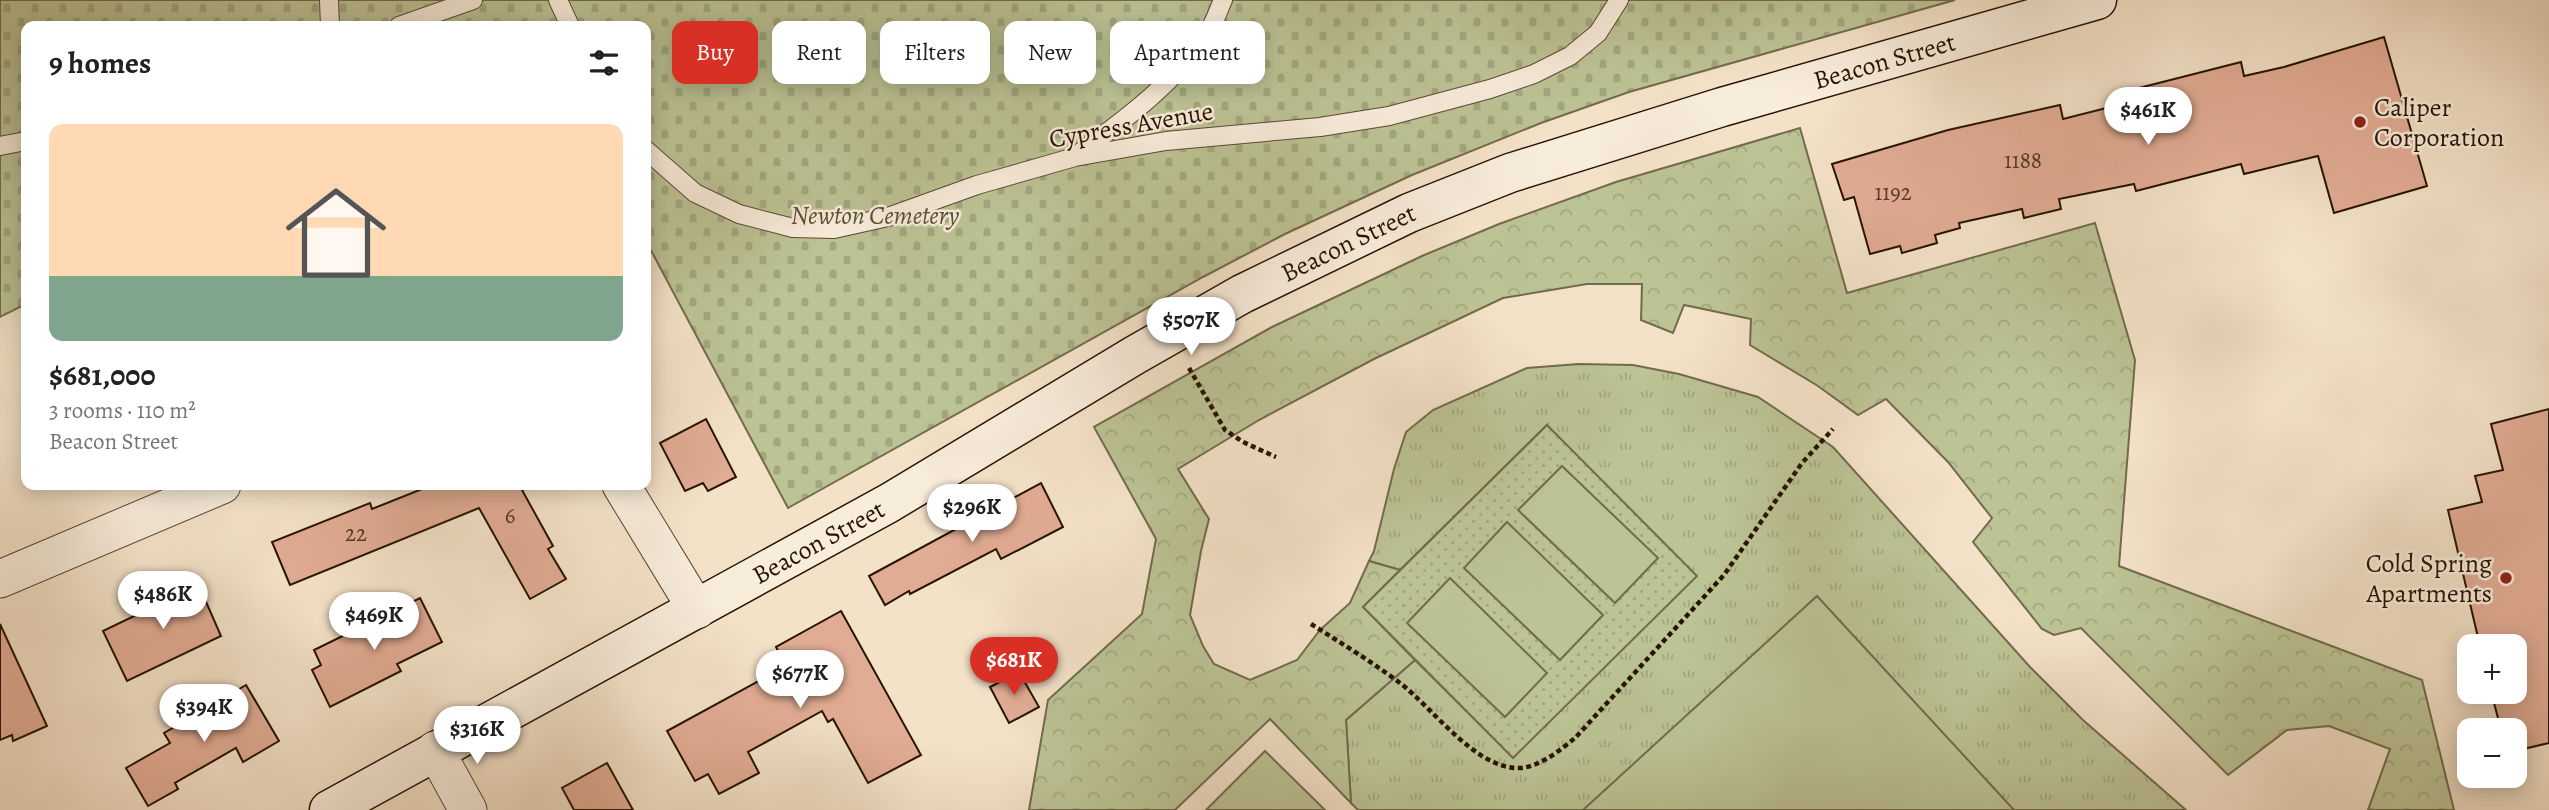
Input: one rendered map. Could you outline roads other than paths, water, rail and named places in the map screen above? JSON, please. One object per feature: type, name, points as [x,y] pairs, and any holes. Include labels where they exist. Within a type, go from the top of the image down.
[{"type":"main road","name":"Beacon Street","points":[[329,810],[889,503],[1242,294],[1409,214],[1510,173],[1735,103],[2097,0]]},
{"type":"street","points":[[0,579],[210,490]]},
{"type":"street","points":[[624,490],[696,610]]},
{"type":"street","points":[[435,750],[468,810]]},
{"type":"lane","points":[[329,0],[330,21]]},
{"type":"lane","points":[[413,21],[473,0]]},
{"type":"lane","points":[[558,0],[568,21]]},
{"type":"lane","points":[[1074,157],[1136,111],[1177,74],[1209,32],[1223,0]]},
{"type":"lane","name":"Cypress Avenue","points":[[651,154],[695,193],[739,214],[793,228],[834,229],[888,217],[977,185],[1074,157],[1166,141],[1320,127],[1375,118],[1490,89],[1534,74],[1570,56],[1598,33],[1619,0]]},
{"type":"lane","points":[[0,146],[21,142]]},
{"type":"place","name":"Caliper Corporation","points":[[2360,122]]},
{"type":"place","name":"Cold Spring Apartments","points":[[2506,578]]},
{"type":"park label","name":"Newton Cemetery","points":[[875,215]]}]
